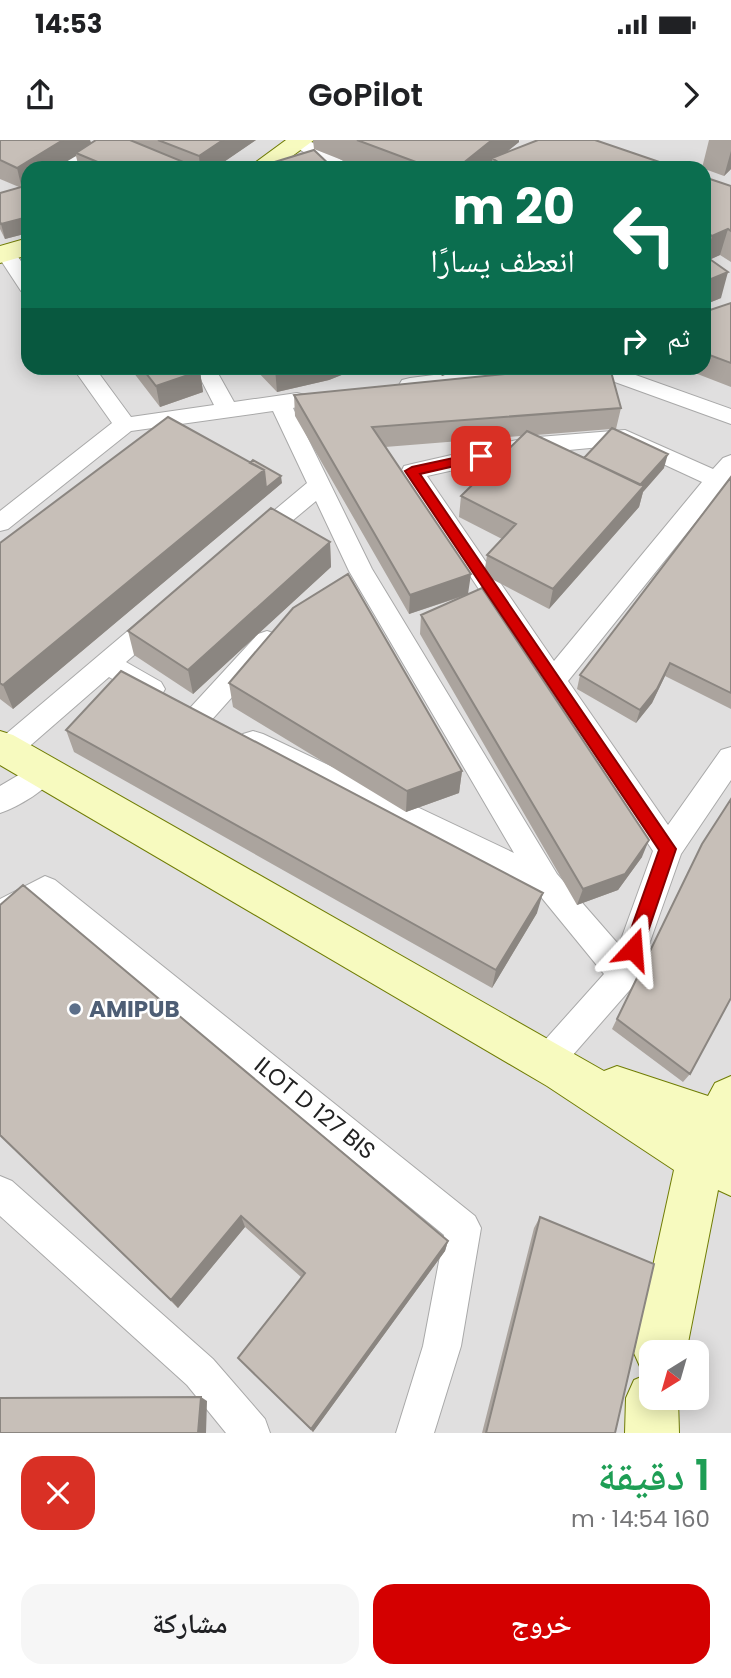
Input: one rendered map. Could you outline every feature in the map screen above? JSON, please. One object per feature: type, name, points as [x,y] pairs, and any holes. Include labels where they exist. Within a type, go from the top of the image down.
[{"type":"street","points":[[76,161],[110,140]]},
{"type":"street","points":[[270,161],[300,141],[334,161]]},
{"type":"street","points":[[11,251],[21,272]]},
{"type":"street","points":[[89,375],[125,425]]},
{"type":"street","points":[[209,375],[228,410]]},
{"type":"street","points":[[387,388],[483,375]]},
{"type":"street","points":[[616,375],[731,417]]},
{"type":"street","points":[[0,523],[125,425],[320,397]]},
{"type":"street","points":[[280,403],[319,486],[351,578],[547,883],[624,974]]},
{"type":"street","points":[[554,680],[724,472],[625,437],[526,446],[412,471],[668,849]]},
{"type":"street","points":[[234,557],[319,486]]},
{"type":"street","points":[[181,601],[3,748],[555,1066],[722,1136],[664,1340]]},
{"type":"street","points":[[199,716],[279,627]]},
{"type":"street","points":[[106,663],[199,716],[547,883]]},
{"type":"street","points":[[555,1066],[624,974],[668,849],[731,758]]},
{"type":"street","points":[[0,801],[44,772]]},
{"type":"street","name":"ILOT D 127 BIS","points":[[0,915],[45,889],[463,1228],[442,1346],[415,1433]]},
{"type":"street","points":[[0,1193],[200,1372],[251,1433]]},
{"type":"street","points":[[652,1410],[652,1433]]},
{"type":"shaded area","points":[[0,140],[731,140],[731,1433],[0,1433]]},
{"type":"building","points":[[0,140],[63,140],[28,161],[21,161],[21,166],[17,168],[0,160]]},
{"type":"building","points":[[96,140],[130,140],[181,161],[95,161],[76,153]]},
{"type":"building","points":[[158,140],[223,140],[199,156]]},
{"type":"building","points":[[357,140],[492,140],[466,161],[413,161]]},
{"type":"building","points":[[538,140],[595,140],[656,161],[496,161],[492,158]]},
{"type":"building","points":[[314,150],[326,161],[278,161]]},
{"type":"building","points":[[711,179],[731,186],[731,231],[728,229],[712,236]]},
{"type":"building","points":[[21,187],[21,219],[1,224],[0,193]]},
{"type":"building","points":[[711,260],[728,272],[711,279]]},
{"type":"building","points":[[731,303],[731,363],[711,356],[711,310]]},
{"type":"building","points":[[147,375],[188,375],[156,386]]},
{"type":"building","points":[[495,375],[612,375],[621,408],[372,427],[471,574],[410,595],[294,395]]},
{"type":"building","points":[[168,417],[264,470],[3,685],[0,683],[0,543]]},
{"type":"building","points":[[612,428],[668,454],[640,485],[584,458]]},
{"type":"building","points":[[527,431],[644,486],[553,589],[487,555],[516,524],[461,496]]},
{"type":"building","points":[[253,460],[281,476],[266,488],[264,470],[250,463]]},
{"type":"building","points":[[731,477],[731,693],[670,663],[657,689],[640,710],[580,675]]},
{"type":"building","points":[[271,508],[330,542],[188,670],[128,631]]},
{"type":"building","points":[[348,574],[462,771],[407,791],[229,683],[293,608]]},
{"type":"building","points":[[482,588],[649,840],[625,874],[583,889],[421,615]]},
{"type":"building","points":[[121,671],[543,893],[496,970],[66,730]]},
{"type":"building","points":[[731,799],[731,998],[690,1074],[617,1019],[702,844]]},
{"type":"building","points":[[23,885],[448,1241],[311,1429],[238,1358],[305,1273],[241,1216],[171,1300],[0,1135],[0,905]]},
{"type":"building","points":[[540,1217],[654,1264],[615,1433],[486,1433]]},
{"type":"building","points":[[201,1397],[198,1433],[0,1433],[0,1398]]},
{"type":"place","name":"AMIPUB","points":[[75,1009]]},
{"type":"route","points":[[481,456],[412,471],[668,849],[633,949]]}]
